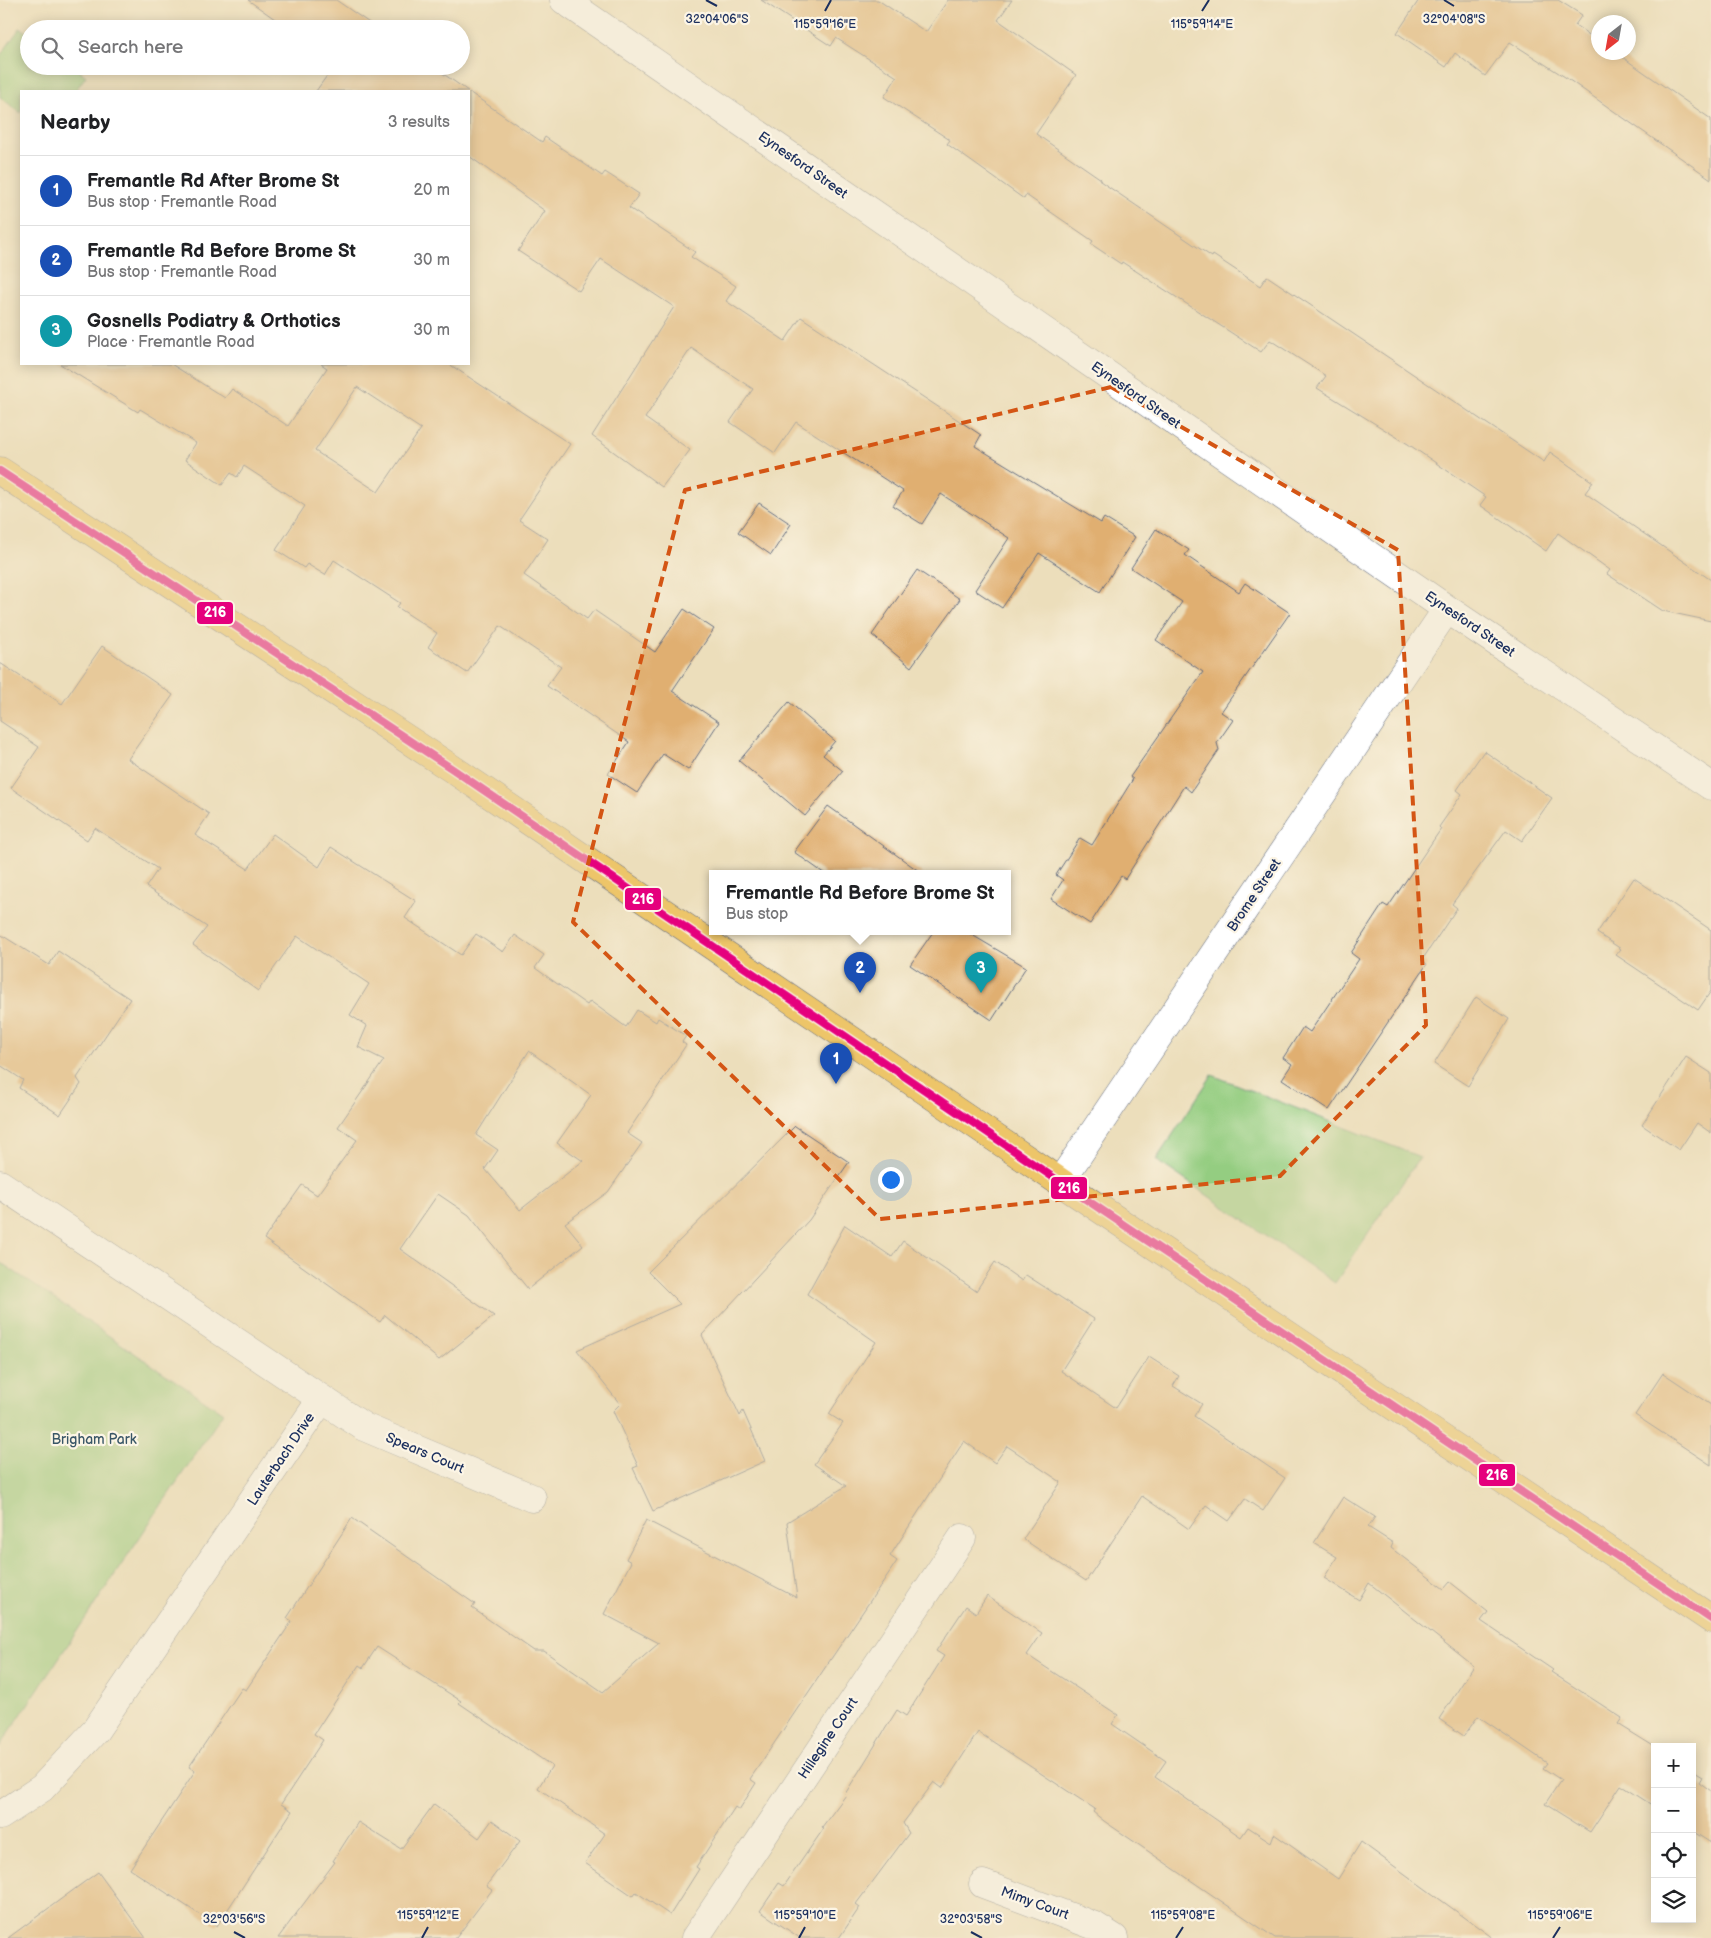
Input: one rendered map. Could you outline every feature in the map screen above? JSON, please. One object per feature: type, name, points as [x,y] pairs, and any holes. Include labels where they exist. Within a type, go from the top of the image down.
[{"type":"main road","points":[[0,471],[451,768],[1060,1182],[1711,1619]]},
{"type":"street","name":"Eynesford Street","points":[[564,0],[1447,609],[1711,786]]},
{"type":"street","name":"Brome Street","points":[[1060,1182],[1447,609]]},
{"type":"street","name":"Lauterbach Drive","points":[[0,1184],[322,1400],[95,1731],[42,1788],[0,1816]]},
{"type":"street","name":"Spears Court","points":[[322,1400],[364,1427],[532,1498]]},
{"type":"street","name":"Hillegine Court","points":[[694,1938],[962,1538]]},
{"type":"street","name":"Mimy Court","points":[[983,1884],[1095,1926],[1114,1938]]},
{"type":"highlighted area","points":[[1111,387],[1398,550],[1426,1025],[1280,1176],[880,1219],[573,922],[685,490]]},
{"type":"green space","points":[[20,28],[20,75],[86,76],[76,90],[20,90],[20,112],[0,97],[0,56]]},
{"type":"green space","points":[[1212,1075],[1420,1157],[1335,1283],[1156,1160]]},
{"type":"green space","name":"Brigham Park","points":[[0,1262],[223,1413],[0,1746]]},
{"type":"building","points":[[248,0],[336,0],[365,20],[276,20]]},
{"type":"building","points":[[761,0],[878,0],[926,32],[948,0],[1012,0],[998,20],[1076,75],[1036,134],[1101,179],[1100,181],[1212,257],[1213,255],[1260,286],[1267,276],[1544,462],[1550,452],[1593,482],[1585,493],[1711,580],[1711,621],[1663,611],[1607,574],[1610,570],[1558,533],[1546,551],[1480,505],[1486,497],[1408,444],[1317,388],[1326,376],[1270,340],[1261,352],[1122,262],[1121,264],[1091,244],[1093,241],[1026,195],[1024,199],[947,144],[950,140],[884,97],[897,77],[836,38],[831,46]]},
{"type":"building","points":[[1419,0],[1558,0],[1582,15],[1575,25],[1591,36],[1591,60],[1626,60],[1711,119],[1711,179],[1565,77],[1510,42],[1485,76],[1455,53],[1446,67],[1397,33]]},
{"type":"building","points":[[328,75],[445,75],[467,90],[317,90]]},
{"type":"building","points":[[470,93],[542,142],[545,137],[602,176],[605,172],[639,194],[629,208],[695,252],[691,257],[736,286],[726,301],[785,341],[801,317],[981,435],[975,446],[1101,523],[1104,518],[1135,537],[1100,592],[1039,553],[1002,608],[975,590],[1009,538],[941,494],[922,524],[893,506],[903,491],[796,422],[775,453],[730,422],[753,389],[691,348],[645,418],[690,450],[662,487],[592,436],[674,307],[601,259],[579,291],[518,251],[545,211],[470,157]]},
{"type":"building","points":[[62,365],[173,365],[225,398],[232,389],[288,426],[327,368],[322,365],[451,365],[570,444],[519,520],[548,539],[524,575],[587,619],[594,610],[655,652],[684,609],[714,629],[672,691],[719,722],[688,770],[663,754],[637,793],[608,774],[629,742],[547,686],[561,667],[500,626],[467,673],[428,647],[437,633],[397,607],[400,603],[334,560],[325,575],[307,564],[304,568],[276,550],[305,506],[244,466],[237,477],[231,473],[222,485],[185,460],[196,443],[140,409],[138,412]],"holes":[[[357,387],[421,429],[378,492],[315,451]]]},
{"type":"building","points":[[759,503],[791,524],[771,555],[738,532]]},
{"type":"building","points":[[1156,529],[1189,550],[1185,555],[1239,592],[1245,583],[1290,613],[1221,712],[1233,720],[1217,743],[1219,750],[1191,792],[1184,786],[1125,879],[1121,876],[1090,924],[1051,899],[1063,880],[1056,875],[1080,838],[1092,845],[1133,779],[1130,777],[1203,672],[1156,640],[1182,602],[1131,568]]},
{"type":"building","points":[[917,570],[960,599],[911,667],[872,635]]},
{"type":"building","points":[[102,646],[173,695],[128,759],[209,814],[195,835],[248,869],[273,834],[319,867],[331,847],[416,901],[405,918],[461,955],[476,934],[503,952],[515,935],[544,955],[535,968],[587,1005],[590,1001],[626,1027],[637,1010],[656,1022],[658,1018],[686,1036],[682,1042],[686,1045],[627,1133],[642,1143],[608,1192],[565,1223],[583,1245],[528,1289],[469,1215],[438,1194],[400,1249],[494,1316],[439,1360],[385,1315],[380,1322],[264,1239],[302,1185],[317,1195],[357,1140],[338,1127],[384,1060],[358,1047],[367,1026],[350,1015],[369,984],[297,936],[258,991],[193,945],[207,927],[146,887],[158,869],[95,828],[87,840],[11,788],[39,747],[0,721],[0,663],[62,704]],"holes":[[[529,1051],[591,1095],[557,1143],[583,1161],[520,1210],[485,1169],[498,1150],[476,1135]]]},
{"type":"building","points":[[789,702],[835,741],[823,755],[843,771],[805,816],[739,761]]},
{"type":"building","points":[[1484,751],[1552,798],[1522,841],[1506,830],[1452,904],[1457,908],[1422,960],[1427,964],[1329,1110],[1282,1079],[1292,1064],[1283,1058],[1303,1027],[1310,1032],[1359,959],[1351,953],[1383,904],[1388,907],[1441,829],[1439,827],[1462,794],[1457,790]]},
{"type":"building","points":[[828,806],[917,870],[819,870],[794,852]]},
{"type":"building","points":[[1634,878],[1711,930],[1711,991],[1698,1010],[1616,955],[1621,949],[1597,933]]},
{"type":"building","points":[[0,934],[49,965],[58,951],[130,999],[77,1078],[81,1084],[60,1115],[19,1088],[23,1080],[0,1065]]},
{"type":"building","points":[[931,935],[972,935],[1026,967],[992,1020],[910,965]]},
{"type":"building","points":[[1476,997],[1509,1019],[1468,1086],[1434,1064]]},
{"type":"building","points":[[1686,1057],[1711,1073],[1711,1133],[1697,1123],[1679,1150],[1642,1125]]},
{"type":"building","points":[[795,1126],[849,1162],[809,1220],[702,1335],[740,1416],[743,1411],[765,1461],[653,1511],[633,1468],[638,1466],[613,1411],[620,1404],[577,1350],[680,1304],[648,1272]]},
{"type":"building","points":[[845,1225],[892,1257],[903,1241],[976,1291],[995,1262],[1022,1281],[1026,1275],[1094,1319],[1061,1371],[1116,1408],[1149,1357],[1179,1376],[1173,1386],[1202,1404],[1194,1416],[1285,1478],[1263,1511],[1245,1499],[1229,1521],[1206,1505],[1189,1529],[1142,1496],[1086,1581],[1023,1539],[1061,1482],[1007,1446],[995,1463],[964,1441],[890,1556],[897,1561],[750,1779],[756,1783],[739,1810],[735,1807],[696,1867],[699,1869],[670,1915],[636,1892],[633,1896],[585,1863],[605,1834],[538,1788],[552,1766],[459,1703],[461,1701],[377,1647],[363,1668],[359,1665],[314,1734],[323,1740],[281,1804],[292,1811],[217,1926],[130,1869],[195,1771],[189,1767],[242,1688],[246,1690],[292,1621],[287,1618],[352,1518],[475,1604],[472,1608],[534,1651],[544,1651],[603,1692],[659,1643],[604,1614],[631,1562],[626,1559],[646,1520],[797,1598],[787,1522],[846,1486],[814,1464],[843,1423],[829,1414],[876,1342],[807,1294]]},
{"type":"building","points":[[1663,1373],[1711,1405],[1711,1465],[1635,1415]]},
{"type":"building","points":[[1343,1497],[1375,1517],[1368,1527],[1393,1543],[1391,1548],[1444,1589],[1450,1582],[1488,1612],[1481,1621],[1553,1670],[1551,1672],[1622,1718],[1618,1724],[1651,1745],[1651,1804],[1621,1785],[1590,1832],[1545,1804],[1561,1780],[1543,1768],[1547,1763],[1478,1716],[1464,1736],[1439,1719],[1474,1666],[1369,1583],[1359,1600],[1324,1578],[1337,1557],[1314,1543]]},
{"type":"building","points":[[987,1596],[1042,1633],[1027,1655],[1118,1715],[1112,1724],[1166,1761],[1155,1777],[1241,1837],[1248,1827],[1271,1842],[1274,1834],[1338,1879],[1361,1842],[1493,1938],[1275,1938],[1104,1821],[1093,1812],[1095,1809],[978,1732],[942,1788],[934,1782],[903,1823],[909,1833],[856,1904],[860,1907],[839,1938],[800,1938],[760,1911],[779,1883],[784,1886],[824,1828],[822,1827],[846,1795],[897,1710],[906,1716],[944,1656],[936,1651],[966,1606],[976,1613]]},
{"type":"building","points":[[1696,1773],[1702,1777],[1699,1782],[1711,1791],[1711,1843],[1696,1834]]},
{"type":"building","points":[[434,1804],[479,1838],[492,1820],[520,1841],[486,1886],[492,1890],[456,1938],[278,1938],[335,1862],[333,1861],[358,1822],[401,1849]]},
{"type":"building","points":[[98,1872],[146,1938],[8,1938]]},
{"type":"transit line","name":"216","points":[[0,471],[451,768],[1060,1182],[1711,1619]]},
{"type":"place","name":"Fremantle Rd Before Brome St","points":[[860,993]]},
{"type":"place","name":"Gosnells Podiatry & Orthotics","points":[[981,993]]},
{"type":"place","name":"Fremantle Rd After Brome St","points":[[836,1084]]}]
